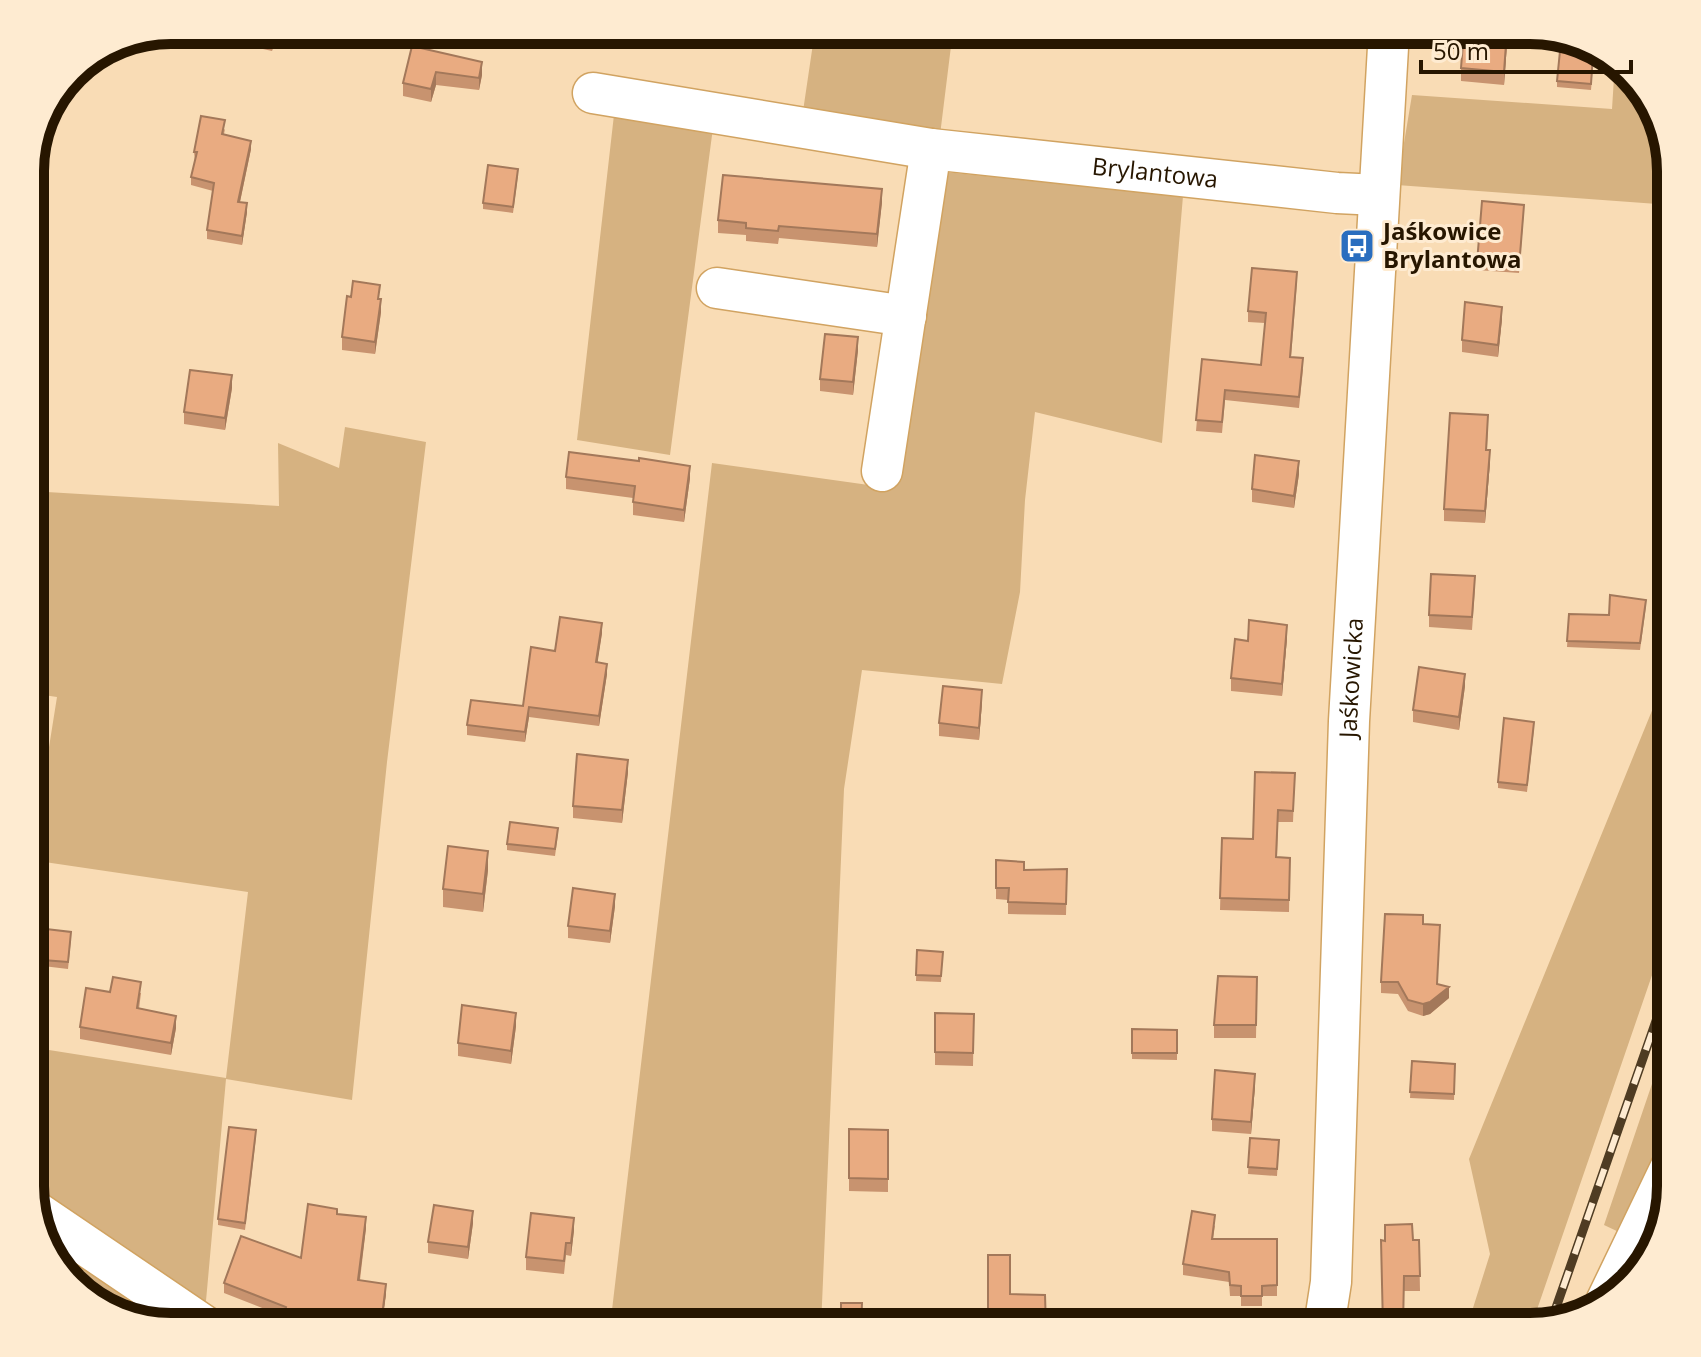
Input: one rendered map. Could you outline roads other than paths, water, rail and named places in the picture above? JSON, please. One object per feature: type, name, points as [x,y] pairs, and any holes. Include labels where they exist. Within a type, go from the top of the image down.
[{"type":"street","name":"Jaśkowicka","points":[[1326,1313],[1331,1282],[1349,721],[1388,44]]},
{"type":"street","name":"Brylantowa","points":[[593,93],[931,149],[1379,195]]},
{"type":"street","points":[[882,471],[931,149]]},
{"type":"street","points":[[717,288],[906,316]]},
{"type":"street","points":[[1618,1277],[1656,1198]]},
{"type":"street","points":[[48,1220],[185,1313]]},
{"type":"railway","points":[[1555,1311],[1657,1018]]},
{"type":"place","name":"Jaśkowice Brylantowa","points":[[1357,246]]}]
